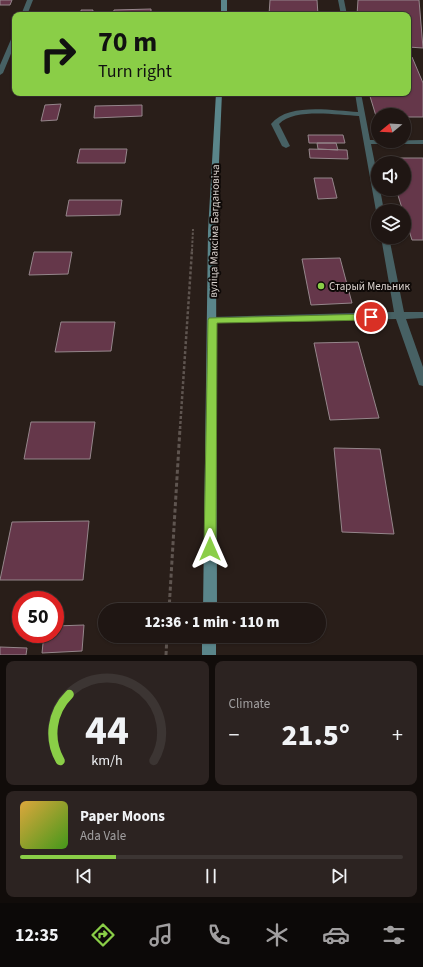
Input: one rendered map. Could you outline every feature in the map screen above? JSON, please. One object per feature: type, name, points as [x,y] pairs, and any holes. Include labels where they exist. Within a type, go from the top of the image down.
[{"type":"main road","points":[[224,0],[224,12]]},
{"type":"main road","name":"вуліца Максіма Багдановіча","points":[[210,603],[212,231],[220,96]]},
{"type":"main road","points":[[209,655],[210,643]]},
{"type":"street","points":[[25,12],[30,0]]},
{"type":"street","points":[[341,0],[343,12]]},
{"type":"street","points":[[0,73],[12,44]]},
{"type":"street","points":[[359,96],[379,204]]},
{"type":"street","points":[[286,146],[275,124],[281,118],[297,112],[362,114]]},
{"type":"street","points":[[367,142],[423,142]]},
{"type":"street","points":[[386,244],[400,316],[423,382]]},
{"type":"street","points":[[212,320],[423,315]]},
{"type":"path","points":[[169,603],[193,224]]},
{"type":"path","points":[[166,655],[167,643]]},
{"type":"building","points":[[0,0],[12,0],[10,5],[0,5]]},
{"type":"building","points":[[270,0],[317,0],[318,12],[269,12]]},
{"type":"building","points":[[358,0],[419,0],[423,48],[411,47],[411,12],[357,12]]},
{"type":"building","points":[[151,9],[151,12],[114,12],[114,10]]},
{"type":"building","points":[[81,10],[93,10],[93,12],[81,12]]},
{"type":"building","points":[[411,57],[423,83],[423,117],[411,117],[411,108],[374,108],[370,96],[411,96]]},
{"type":"building","points":[[61,104],[57,120],[41,121],[45,105]]},
{"type":"building","points":[[142,105],[142,116],[94,118],[95,106]]},
{"type":"building","points":[[308,135],[343,135],[345,143],[309,143]]},
{"type":"building","points":[[317,143],[336,143],[338,150],[318,149]]},
{"type":"building","points":[[80,149],[127,149],[125,163],[77,163]]},
{"type":"building","points":[[309,149],[347,150],[348,159],[310,158]]},
{"type":"building","points":[[411,158],[423,158],[423,240],[412,240],[411,204],[401,204],[398,196],[411,196]]},
{"type":"building","points":[[314,178],[332,178],[337,198],[318,199]]},
{"type":"building","points":[[69,200],[122,200],[120,215],[66,216]]},
{"type":"building","points":[[34,252],[72,252],[68,274],[29,275]]},
{"type":"building","points":[[340,258],[352,303],[311,305],[302,259]]},
{"type":"building","points":[[61,322],[115,322],[111,351],[55,352]]},
{"type":"building","points":[[358,342],[379,418],[330,420],[314,343]]},
{"type":"building","points":[[31,422],[95,422],[90,459],[24,459]]},
{"type":"building","points":[[334,448],[380,449],[394,534],[342,532]]},
{"type":"building","points":[[89,521],[83,580],[0,580],[12,522]]},
{"type":"building","points":[[84,625],[82,651],[42,653],[43,643],[64,643],[64,626]]},
{"type":"building","points":[[0,647],[27,648],[26,655],[0,655]]},
{"type":"place","name":"Старый Мельник","points":[[321,286]]},
{"type":"route","points":[[210,549],[212,320],[371,317]]}]
